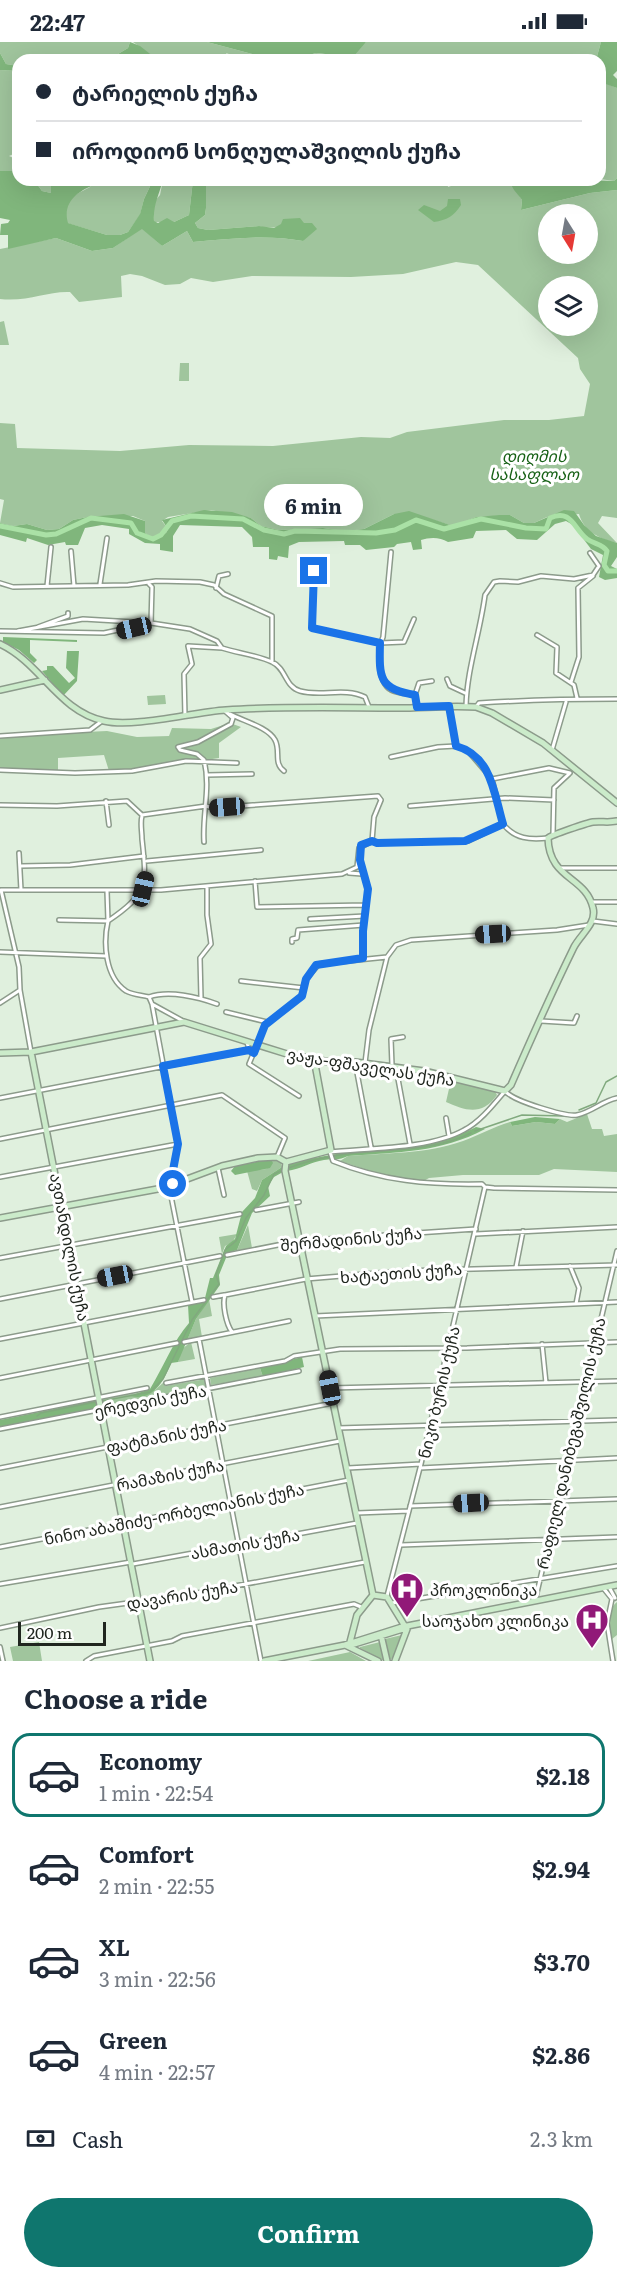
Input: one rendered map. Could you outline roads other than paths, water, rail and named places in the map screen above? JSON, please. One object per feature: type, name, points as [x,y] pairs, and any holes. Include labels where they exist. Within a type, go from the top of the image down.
[{"type":"street","points":[[100,584],[107,538]]},
{"type":"street","points":[[47,586],[51,547]]},
{"type":"street","points":[[72,551],[74,586]]},
{"type":"street","points":[[391,552],[383,637],[380,643],[381,668],[386,685],[395,692],[415,695]]},
{"type":"street","points":[[571,682],[579,657],[578,588],[593,575],[599,566],[590,553]]},
{"type":"street","points":[[314,571],[312,628],[380,643],[404,642],[414,619]]},
{"type":"street","points":[[217,590],[219,576],[228,574]]},
{"type":"street","points":[[466,706],[465,693],[471,676],[485,595],[494,582],[518,582],[541,576],[574,579],[593,575]]},
{"type":"street","points":[[0,583],[13,586],[74,586],[149,584],[156,581],[200,582],[214,585],[217,590],[272,616],[272,662]]},
{"type":"street","points":[[149,584],[152,587],[151,623]]},
{"type":"street","points":[[28,630],[58,621],[68,616],[68,613]]},
{"type":"street","points":[[14,632],[83,619],[151,623],[190,629],[218,641],[222,648]]},
{"type":"street","points":[[0,631],[104,633],[151,623]]},
{"type":"street","points":[[537,635],[557,647],[556,673],[571,682],[576,688],[577,698]]},
{"type":"street","points":[[0,644],[17,652],[65,702],[102,721],[185,716],[224,710],[466,706],[492,712],[552,750],[572,771],[617,802]]},
{"type":"street","points":[[185,716],[184,674],[192,664],[188,646],[222,648],[272,662],[282,670],[293,688],[302,692],[353,692],[365,697],[369,707]]},
{"type":"street","points":[[447,679],[450,686],[465,693]]},
{"type":"street","points":[[0,690],[45,680]]},
{"type":"street","points":[[417,707],[415,695],[419,683],[432,681]]},
{"type":"street","points":[[476,708],[479,703],[542,699],[566,702],[577,698],[617,699]]},
{"type":"street","points":[[552,750],[566,702]]},
{"type":"street","points":[[449,706],[456,746]]},
{"type":"street","points":[[204,842],[207,775],[205,762],[200,755],[177,747],[198,742],[231,724],[233,718],[224,710]]},
{"type":"street","points":[[224,710],[266,731],[275,740],[278,761],[284,771]]},
{"type":"street","points":[[0,736],[90,730],[102,721]]},
{"type":"street","points":[[391,757],[456,746],[473,754],[492,779],[503,824],[520,837],[550,836],[574,830],[591,822],[617,821]]},
{"type":"street","points":[[0,770],[96,773],[132,771],[186,762],[237,763]]},
{"type":"street","points":[[492,779],[549,768],[572,771]]},
{"type":"street","points":[[285,1167],[330,1153],[410,1144],[449,1136],[469,1127],[511,1085],[575,946],[591,923],[591,902],[551,862],[550,836],[554,788],[572,771]]},
{"type":"street","points":[[207,775],[252,774]]},
{"type":"street","points":[[142,815],[206,806],[232,807],[342,796],[378,796],[381,800],[374,817],[372,841]]},
{"type":"street","points":[[410,806],[497,799],[554,800]]},
{"type":"street","points":[[106,801],[109,825]]},
{"type":"street","points":[[0,805],[57,806],[127,801],[142,815],[146,861],[142,891],[120,913],[108,921],[59,920]]},
{"type":"street","points":[[363,958],[363,926],[368,889],[362,874],[361,845],[372,841],[377,843],[465,841],[503,824]]},
{"type":"street","points":[[146,861],[261,850]]},
{"type":"street","points":[[19,853],[21,890],[142,891],[207,887],[346,872],[362,874]]},
{"type":"street","points":[[21,866],[70,865],[145,856]]},
{"type":"street","points":[[346,872],[357,867],[360,860]]},
{"type":"street","points":[[558,868],[617,868]]},
{"type":"street","points":[[255,881],[257,907],[366,905]]},
{"type":"street","points":[[201,998],[200,958],[211,944],[207,915],[207,887]]},
{"type":"street","name":"ავთანდილის ქუჩა","points":[[21,890],[1,890],[19,967],[20,990],[31,1052],[48,1128],[150,1661]]},
{"type":"street","points":[[107,891],[106,956],[111,972],[125,989],[150,997],[162,995],[201,998],[217,1004]]},
{"type":"street","points":[[591,902],[617,902]]},
{"type":"street","points":[[310,920],[365,916]]},
{"type":"street","points":[[365,1063],[369,1030],[387,957],[396,945],[411,940],[557,930],[591,923],[617,924]]},
{"type":"street","points":[[292,942],[292,939],[297,938],[298,930],[363,926]]},
{"type":"street","points":[[0,952],[106,956]]},
{"type":"street","points":[[299,1096],[251,1068],[249,1064],[267,1022],[302,996],[311,971],[319,964],[387,957]]},
{"type":"street","points":[[241,981],[304,988]]},
{"type":"street","points":[[0,1003],[20,990]]},
{"type":"street","points":[[150,997],[178,1144],[170,1186],[192,1302]]},
{"type":"street","name":"ვაჟა-ფშაველას ქუჩა","points":[[152,1004],[184,1022],[258,1046],[335,1063],[355,1062],[424,1071],[505,1091]]},
{"type":"street","points":[[226,1012],[267,1022]]},
{"type":"street","points":[[541,1021],[574,1023],[577,1016]]},
{"type":"street","points":[[0,1053],[31,1052],[184,1022]]},
{"type":"street","points":[[404,1037],[391,1039],[394,1067],[410,1144]]},
{"type":"street","points":[[247,1042],[249,1050]]},
{"type":"street","points":[[0,1098],[249,1050],[254,1053]]},
{"type":"street","points":[[314,1059],[333,1161],[388,1179],[418,1184],[482,1184],[485,1187],[617,1190]]},
{"type":"street","points":[[355,1062],[371,1148]]},
{"type":"street","points":[[505,1091],[527,1104],[573,1116],[602,1102],[617,1098]]},
{"type":"street","points":[[0,1139],[222,1095],[285,1138],[277,1157]]},
{"type":"street","points":[[446,1118],[449,1136]]},
{"type":"street","points":[[0,1177],[178,1144]]},
{"type":"street","points":[[277,1157],[285,1167],[306,1279],[373,1594]]},
{"type":"street","points":[[0,1218],[170,1186],[218,1168],[258,1158],[277,1157]]},
{"type":"street","points":[[218,1168],[224,1195]]},
{"type":"street","name":"ნიკო ბურის ქუჩა","points":[[387,1597],[421,1466],[485,1187]]},
{"type":"street","points":[[256,1210],[298,1202]]},
{"type":"street","points":[[0,1258],[240,1214]]},
{"type":"street","name":"შერმადინის ქუჩა","points":[[227,1255],[298,1240],[617,1227]]},
{"type":"street","points":[[516,1267],[523,1230]]},
{"type":"street","name":"რაფიელ დანიბეგაშვილის ქუჩა","points":[[535,1601],[538,1580],[617,1251]]},
{"type":"street","points":[[0,1299],[220,1256]]},
{"type":"street","name":"ხატაეთის ქუჩა","points":[[213,1297],[306,1279],[466,1268],[615,1265]]},
{"type":"street","points":[[570,1266],[579,1288],[576,1304]]},
{"type":"street","points":[[225,1295],[228,1325],[232,1332]]},
{"type":"street","points":[[0,1339],[204,1300]]},
{"type":"street","points":[[315,1316],[617,1302]]},
{"type":"street","points":[[184,1342],[289,1322]]},
{"type":"street","points":[[199,1339],[262,1661],[348,1644],[406,1628],[613,1586],[615,1598],[607,1623],[613,1661]]},
{"type":"street","name":"ერედვის ქუჩა","points":[[166,1383],[285,1361],[294,1356],[322,1351],[617,1342]]},
{"type":"street","points":[[0,1378],[177,1343]]},
{"type":"street","points":[[542,1344],[546,1383]]},
{"type":"street","name":"ერედვის ქუჩა","points":[[0,1429],[299,1371]]},
{"type":"street","points":[[330,1388],[617,1381]]},
{"type":"street","name":"ერედვის ქუჩა","points":[[0,1417],[147,1388]]},
{"type":"street","name":"ფატმანის ქუჩა","points":[[0,1468],[333,1403]]},
{"type":"street","points":[[338,1428],[617,1420]]},
{"type":"street","name":"რამაზის ქუჩა","points":[[0,1507],[340,1441]]},
{"type":"street","points":[[346,1468],[617,1458]]},
{"type":"street","name":"ნინო აბაშიძე-ორბელიანის ქუჩა","points":[[0,1547],[348,1480]]},
{"type":"street","points":[[410,1506],[617,1499]]},
{"type":"street","points":[[355,1513],[409,1511]]},
{"type":"street","name":"ასმათის ქუჩა","points":[[0,1584],[357,1523]]},
{"type":"street","points":[[401,1545],[617,1537]]},
{"type":"street","name":"დავარის ქუჩა","points":[[0,1628],[99,1607],[140,1602],[365,1562]]},
{"type":"street","points":[[392,1603],[617,1566]]},
{"type":"street","points":[[602,1588],[615,1598]]},
{"type":"street","points":[[373,1594],[387,1597],[406,1628],[395,1661]]},
{"type":"street","points":[[348,1644],[361,1607],[373,1594]]},
{"type":"street","points":[[86,1661],[94,1656],[172,1641],[182,1636],[354,1604],[361,1607]]},
{"type":"street","points":[[381,1635],[387,1661]]},
{"type":"street","points":[[348,1644],[378,1661]]},
{"type":"street","points":[[0,1647],[3,1661]]},
{"type":"waterway","points":[[0,526],[46,535],[56,534],[91,518],[131,523],[137,533],[153,539],[161,535],[172,521],[191,516],[243,519],[264,530],[284,534],[295,531],[376,533],[395,530],[416,520],[444,529],[481,519],[526,528],[546,529],[550,518],[563,516],[572,521],[587,539],[601,545],[607,551],[604,565],[608,571],[617,571]]},
{"type":"waterway","points":[[579,1110],[596,1103],[606,1082],[617,1076]]},
{"type":"waterway","points":[[475,1131],[522,1115],[564,1116]]},
{"type":"waterway","points":[[102,1401],[150,1392],[163,1379],[192,1320],[219,1284],[216,1275],[225,1250],[236,1241],[246,1218],[264,1195],[274,1174],[296,1165],[332,1156],[434,1145],[471,1133]]},
{"type":"waterway","points":[[37,1416],[41,1413],[96,1402]]},
{"type":"place","name":"პროკლინიკა","points":[[407,1618]]},
{"type":"place","name":"საოჯახო კლინიკა","points":[[592,1649]]},
{"type":"park label","name":"დიღმის სასაფლაო","points":[[534,464]]}]
